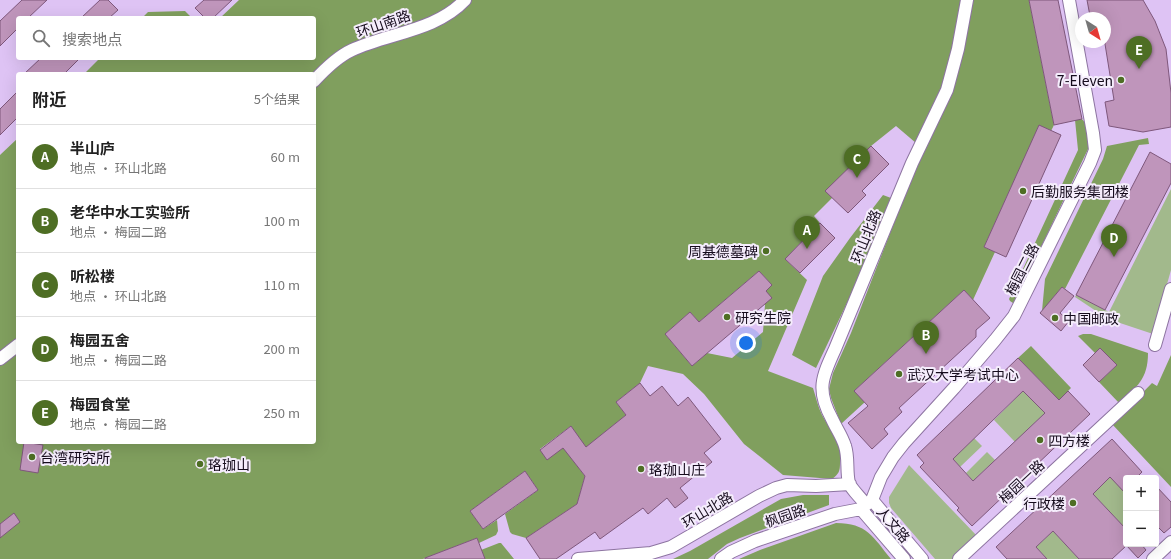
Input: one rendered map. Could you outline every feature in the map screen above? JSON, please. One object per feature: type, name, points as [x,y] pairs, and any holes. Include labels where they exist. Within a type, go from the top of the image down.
[{"type":"street","name":"环山南路","points":[[316,79],[337,60],[350,51],[437,20],[451,13],[465,0]]},
{"type":"street","name":"环山北路","points":[[866,504],[850,484],[845,445],[825,405],[822,395],[822,384],[825,370],[912,163],[947,90],[958,49],[967,0]]},
{"type":"street","name":"梅园二路","points":[[866,504],[893,457],[904,443],[960,382],[996,340],[1014,316],[1092,159],[1095,150],[1094,138],[1069,0]]},
{"type":"street","points":[[1155,345],[1171,289]]},
{"type":"street","points":[[0,359],[16,347]]},
{"type":"street","name":"梅园一路","points":[[959,559],[1138,393]]},
{"type":"street","name":"环山北路","points":[[578,559],[651,552],[671,547],[766,492],[776,488],[787,486],[850,484]]},
{"type":"street","name":"枫园路","points":[[721,559],[731,552],[756,541],[866,504]]},
{"type":"street","name":"人文路","points":[[866,504],[904,559]]},
{"type":"street","points":[[866,504],[922,559]]},
{"type":"street","points":[[1153,559],[1171,542]]},
{"type":"green space","points":[[239,0],[1029,0],[1054,125],[1051,131],[1039,126],[984,247],[995,252],[973,300],[964,290],[854,391],[865,402],[841,424],[829,389],[833,373],[851,333],[923,149],[896,126],[871,146],[832,198],[814,216],[820,223],[785,259],[807,280],[768,371],[813,388],[822,415],[836,438],[840,450],[838,474],[832,479],[783,475],[744,444],[704,394],[683,374],[648,366],[640,383],[616,402],[626,415],[572,459],[585,476],[577,504],[526,538],[510,532],[505,514],[538,490],[525,471],[470,511],[483,529],[497,520],[498,531],[496,535],[479,543],[477,538],[423,559],[0,559],[0,155],[16,140],[16,444],[316,444],[316,72],[86,72],[98,60],[316,60],[316,16],[222,16]],"holes":[[[759,271],[772,285],[766,291],[763,332],[732,358],[707,353],[692,366],[665,334],[690,312],[699,322]],[[571,426],[578,437],[547,459],[540,449]]]},
{"type":"green space","points":[[185,11],[190,16],[144,16],[148,12]]},
{"type":"green space","points":[[1082,119],[1087,128],[1089,147],[1013,303],[1009,299],[1078,150],[1075,120]]},
{"type":"green space","points":[[1148,138],[1149,144],[1139,145],[1065,289],[1062,287],[1042,311],[1045,279],[1103,159],[1107,146]]},
{"type":"green space","points":[[1171,189],[1171,270],[1153,334],[1108,319],[1075,297],[1076,295],[1109,312]]},
{"type":"green space","points":[[883,195],[891,198],[856,284],[816,368],[792,355],[823,276]]},
{"type":"green space","points":[[1083,334],[1091,334],[1148,353],[1144,376],[1136,387],[1119,403],[1099,382],[1117,365],[1100,348],[1095,353],[1078,336]]},
{"type":"green space","points":[[1031,346],[1071,388],[1059,400],[1018,358]]},
{"type":"green space","points":[[1171,355],[1171,487],[1112,424],[1152,383],[1157,386]]},
{"type":"green space","points":[[1023,391],[1045,413],[1015,442],[994,420]]},
{"type":"green space","points":[[974,438],[982,446],[960,467],[953,459]]},
{"type":"green space","points":[[987,452],[995,460],[973,481],[966,473]]},
{"type":"green space","points":[[909,465],[978,537],[954,559],[935,559],[891,508],[889,497]]},
{"type":"green space","points":[[1110,477],[1123,485],[1123,526],[1093,494]]},
{"type":"green space","points":[[803,495],[829,495],[829,505],[740,538],[727,544],[708,559],[673,559],[690,551],[781,499]]},
{"type":"green space","points":[[836,523],[847,524],[862,529],[874,538],[891,559],[739,559],[760,550]]},
{"type":"green space","points":[[1053,531],[1079,559],[1047,559],[1036,547]]},
{"type":"green space","points":[[501,543],[514,559],[485,559],[481,550]]},
{"type":"building","points":[[22,0],[47,0],[30,16],[16,16],[16,30],[0,46],[0,21]]},
{"type":"building","points":[[100,0],[108,0],[118,10],[111,16],[83,16]]},
{"type":"building","points":[[204,0],[232,0],[215,16],[203,16],[195,8]]},
{"type":"building","points":[[1029,0],[1058,0],[1082,119],[1054,125]]},
{"type":"building","points":[[1087,0],[1143,0],[1155,21],[1166,49],[1171,93],[1171,127],[1143,132],[1109,126],[1105,102],[1114,100],[1106,48],[1111,48],[1111,12],[1089,12]]},
{"type":"building","points":[[39,60],[78,60],[66,72],[26,72]]},
{"type":"building","points":[[16,93],[16,119],[0,135],[0,109]]},
{"type":"building","name":"后勤服务集团楼","points":[[1039,125],[1061,135],[1006,257],[984,247]]},
{"type":"building","points":[[871,146],[889,164],[862,191],[866,195],[848,213],[825,191]]},
{"type":"building","points":[[1150,152],[1171,164],[1171,183],[1105,310],[1076,295]]},
{"type":"building","points":[[820,223],[835,238],[800,273],[785,259]]},
{"type":"building","name":"研究生院","points":[[759,271],[772,285],[766,291],[772,298],[692,366],[665,334],[690,312],[699,322]]},
{"type":"building","points":[[1062,287],[1074,296],[1060,313],[1069,321],[1061,331],[1040,313]]},
{"type":"building","points":[[964,290],[990,318],[976,330],[976,337],[899,408],[902,412],[884,429],[888,434],[872,449],[848,423],[868,406],[854,391]]},
{"type":"building","points":[[1100,348],[1117,365],[1099,382],[1083,365]]},
{"type":"building","name":"四方楼","points":[[1018,358],[1059,400],[1068,391],[1090,414],[972,526],[957,510],[959,508],[920,467],[924,463],[917,455]],"holes":[[[1023,391],[1045,413],[973,481],[953,459]]]},
{"type":"building","name":"珞珈山庄","points":[[640,383],[650,396],[662,386],[678,406],[688,397],[721,439],[704,453],[712,462],[680,488],[688,498],[675,508],[667,498],[648,514],[643,508],[600,539],[595,532],[556,559],[540,559],[526,538],[577,504],[585,476],[563,448],[547,460],[540,450],[571,426],[586,447],[626,415],[616,402]]},
{"type":"building","name":"行政楼","points":[[1112,439],[1142,472],[1139,475],[1123,475],[1123,491],[1110,477],[1093,494],[1123,526],[1123,547],[1125,547],[1112,559],[1079,559],[1053,531],[1036,547],[1047,559],[1007,559],[996,547]]},
{"type":"building","points":[[24,444],[43,445],[38,473],[20,470]]},
{"type":"building","points":[[525,471],[538,490],[483,529],[470,511]]},
{"type":"building","points":[[1159,489],[1171,502],[1171,527],[1164,533],[1159,528]]},
{"type":"building","points":[[14,513],[20,522],[0,538],[0,524]]},
{"type":"building","points":[[477,538],[485,559],[425,559],[425,558]]},
{"type":"building","name":"行政楼","points":[[1128,547],[1144,547],[1146,550],[1138,558]]},
{"type":"place","name":"梅园食堂","points":[[1139,69]]},
{"type":"place","name":"7-Eleven","points":[[1121,80]]},
{"type":"place","name":"听松楼","points":[[857,178]]},
{"type":"place","name":"后勤服务集团楼","points":[[1023,191]]},
{"type":"place","name":"半山庐","points":[[807,249]]},
{"type":"place","name":"周基德墓碑","points":[[766,251]]},
{"type":"place","name":"梅园五舍","points":[[1114,257]]},
{"type":"place","name":"研究生院","points":[[727,317]]},
{"type":"place","name":"中国邮政","points":[[1055,318]]},
{"type":"place","name":"老华中水工实验所","points":[[926,354]]},
{"type":"place","name":"武汉大学考试中心","points":[[899,374]]},
{"type":"place","name":"四方楼","points":[[1040,440]]},
{"type":"place","name":"台湾研究所","points":[[32,457]]},
{"type":"place","name":"珞珈山","points":[[200,464]]},
{"type":"place","name":"珞珈山庄","points":[[641,469]]},
{"type":"place","name":"行政楼","points":[[1073,503]]}]
